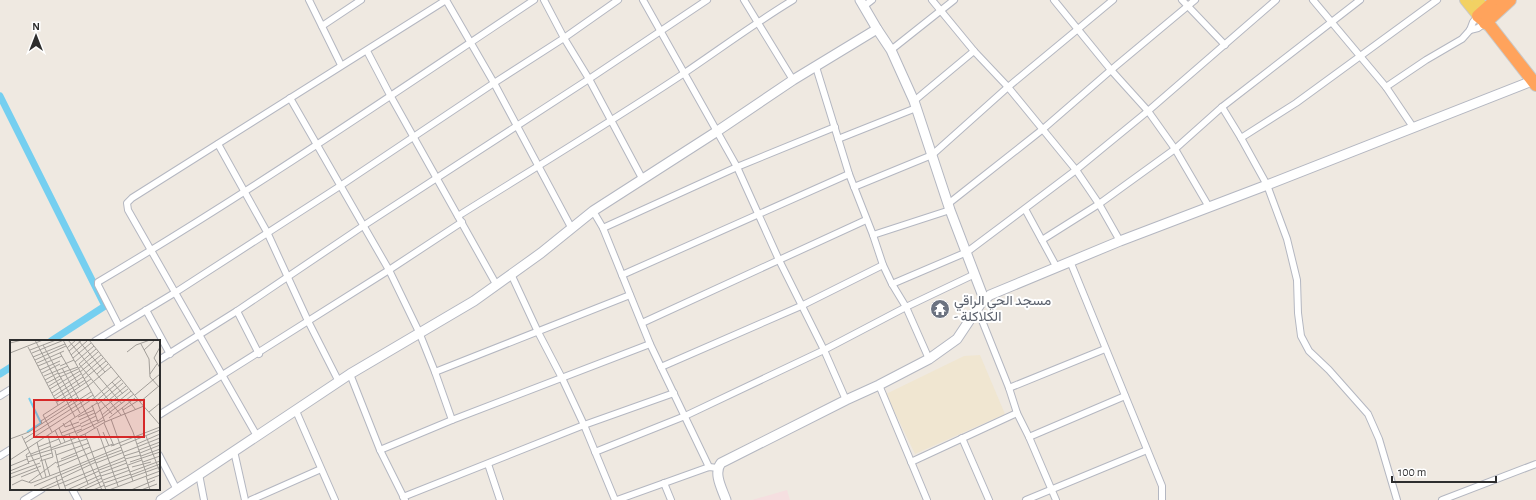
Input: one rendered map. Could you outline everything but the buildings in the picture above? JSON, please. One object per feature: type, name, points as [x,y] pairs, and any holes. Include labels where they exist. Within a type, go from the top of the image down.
[{"type":"highway","points":[[1484,13],[1496,0]]},
{"type":"highway","points":[[1484,13],[1510,0]]},
{"type":"highway","points":[[1484,13],[1495,24],[1495,33],[1534,83]]},
{"type":"main road","points":[[1465,0],[1484,13]]},
{"type":"street","points":[[309,0],[341,65]]},
{"type":"street","points":[[322,26],[360,0]]},
{"type":"street","points":[[257,436],[128,210],[127,203],[132,198],[446,0],[494,83],[572,229]]},
{"type":"street","points":[[119,326],[97,283],[152,250],[317,145],[534,0]]},
{"type":"street","points":[[544,0],[564,38],[589,79],[610,121],[643,180]]},
{"type":"street","points":[[97,340],[176,292],[340,186],[564,38],[618,0]]},
{"type":"street","points":[[643,0],[737,167],[779,260],[824,350],[846,400]]},
{"type":"street","points":[[160,359],[237,311],[363,226],[589,79],[707,0]]},
{"type":"street","points":[[744,0],[793,80]]},
{"type":"street","points":[[160,415],[389,270],[538,166],[684,73],[757,22],[793,0]]},
{"type":"street","points":[[872,0],[861,3],[876,29],[892,50],[915,104],[949,207],[984,299]]},
{"type":"street","points":[[932,0],[974,51],[1008,87],[1076,170],[1099,204],[1120,241]]},
{"type":"street","points":[[892,50],[954,0]]},
{"type":"street","points":[[1054,0],[1148,111],[1175,149],[1209,207]]},
{"type":"street","points":[[854,187],[932,155],[1008,87],[1113,0]]},
{"type":"street","points":[[1182,0],[1187,7],[1225,45]]},
{"type":"street","points":[[873,235],[949,207],[1195,0]]},
{"type":"street","points":[[892,284],[967,252],[1076,170],[1148,111],[1276,0]]},
{"type":"street","points":[[1313,0],[1386,87],[1413,127]]},
{"type":"street","points":[[1042,240],[1099,204],[1175,149],[1222,107],[1360,0]]},
{"type":"street","points":[[1241,138],[1296,103],[1437,0]]},
{"type":"street","points":[[1386,87],[1426,60],[1462,39],[1470,30],[1473,22],[1484,13]]},
{"type":"street","points":[[1470,30],[1478,28],[1484,13]]},
{"type":"street","points":[[161,500],[350,374],[474,301],[541,253],[593,211],[643,180],[793,80],[876,29]]},
{"type":"street","points":[[367,50],[390,96],[496,284]]},
{"type":"street","points":[[838,139],[915,104],[974,51]]},
{"type":"street","points":[[816,67],[849,174],[883,265],[892,284],[906,307],[929,359]]},
{"type":"street","points":[[511,274],[584,425],[616,500],[713,468],[726,460],[929,359],[957,339],[984,299],[1005,287],[1413,127],[1534,83]]},
{"type":"street","points":[[290,98],[389,270],[419,332],[452,420]]},
{"type":"street","points":[[1222,107],[1267,185],[1287,239],[1297,280],[1298,313],[1302,336],[1309,351],[1329,370],[1368,414],[1379,439],[1397,500]]},
{"type":"street","points":[[603,228],[737,167],[835,127]]},
{"type":"street","points":[[218,144],[267,232],[308,321],[339,382]]},
{"type":"street","points":[[622,275],[849,174]]},
{"type":"street","points":[[1025,209],[1056,266]]},
{"type":"street","points":[[593,211],[603,228],[650,344],[685,416],[719,478],[726,500]]},
{"type":"street","points":[[642,323],[866,220]]},
{"type":"street","points":[[1070,261],[1162,486],[1162,500]]},
{"type":"street","points":[[661,367],[802,306],[883,265]]},
{"type":"street","points":[[595,452],[685,416],[824,350],[906,307],[975,274]]},
{"type":"street","points":[[435,372],[630,295]]},
{"type":"street","points":[[977,308],[1009,388],[1017,413],[1056,500]]},
{"type":"street","points":[[146,310],[170,354]]},
{"type":"street","points":[[237,311],[258,354]]},
{"type":"street","points":[[380,450],[452,420],[650,344]]},
{"type":"street","points":[[1009,388],[1105,349]]},
{"type":"street","points":[[350,374],[380,450],[404,498],[584,425],[674,393]]},
{"type":"street","points":[[879,385],[927,500]]},
{"type":"street","points":[[0,396],[10,390]]},
{"type":"street","points":[[1029,437],[1125,396]]},
{"type":"street","points":[[296,411],[335,500]]},
{"type":"street","points":[[911,462],[1017,413]]},
{"type":"street","points":[[962,438],[989,500]]},
{"type":"street","points":[[0,456],[10,450]]},
{"type":"street","points":[[1026,500],[1147,450]]},
{"type":"street","points":[[234,451],[245,500]]},
{"type":"street","points":[[160,457],[176,490]]},
{"type":"street","points":[[488,464],[500,500]]},
{"type":"street","points":[[1442,500],[1536,464]]},
{"type":"street","points":[[251,500],[321,469]]},
{"type":"street","points":[[199,474],[204,500]]},
{"type":"street","points":[[664,483],[671,500]]},
{"type":"street","points":[[24,500],[40,490]]},
{"type":"street","points":[[73,490],[78,500]]},
{"type":"shaded area","points":[[980,355],[1005,414],[915,454],[886,394],[964,356]]},
{"type":"shaded area","points":[[787,490],[790,500],[752,500]]},
{"type":"waterway","points":[[0,96],[105,306],[53,340]]},
{"type":"waterway","points":[[0,374],[10,368]]},
{"type":"place","name":"مسجد الحي الراقي - الكلاكلة","points":[[940,309]]}]
